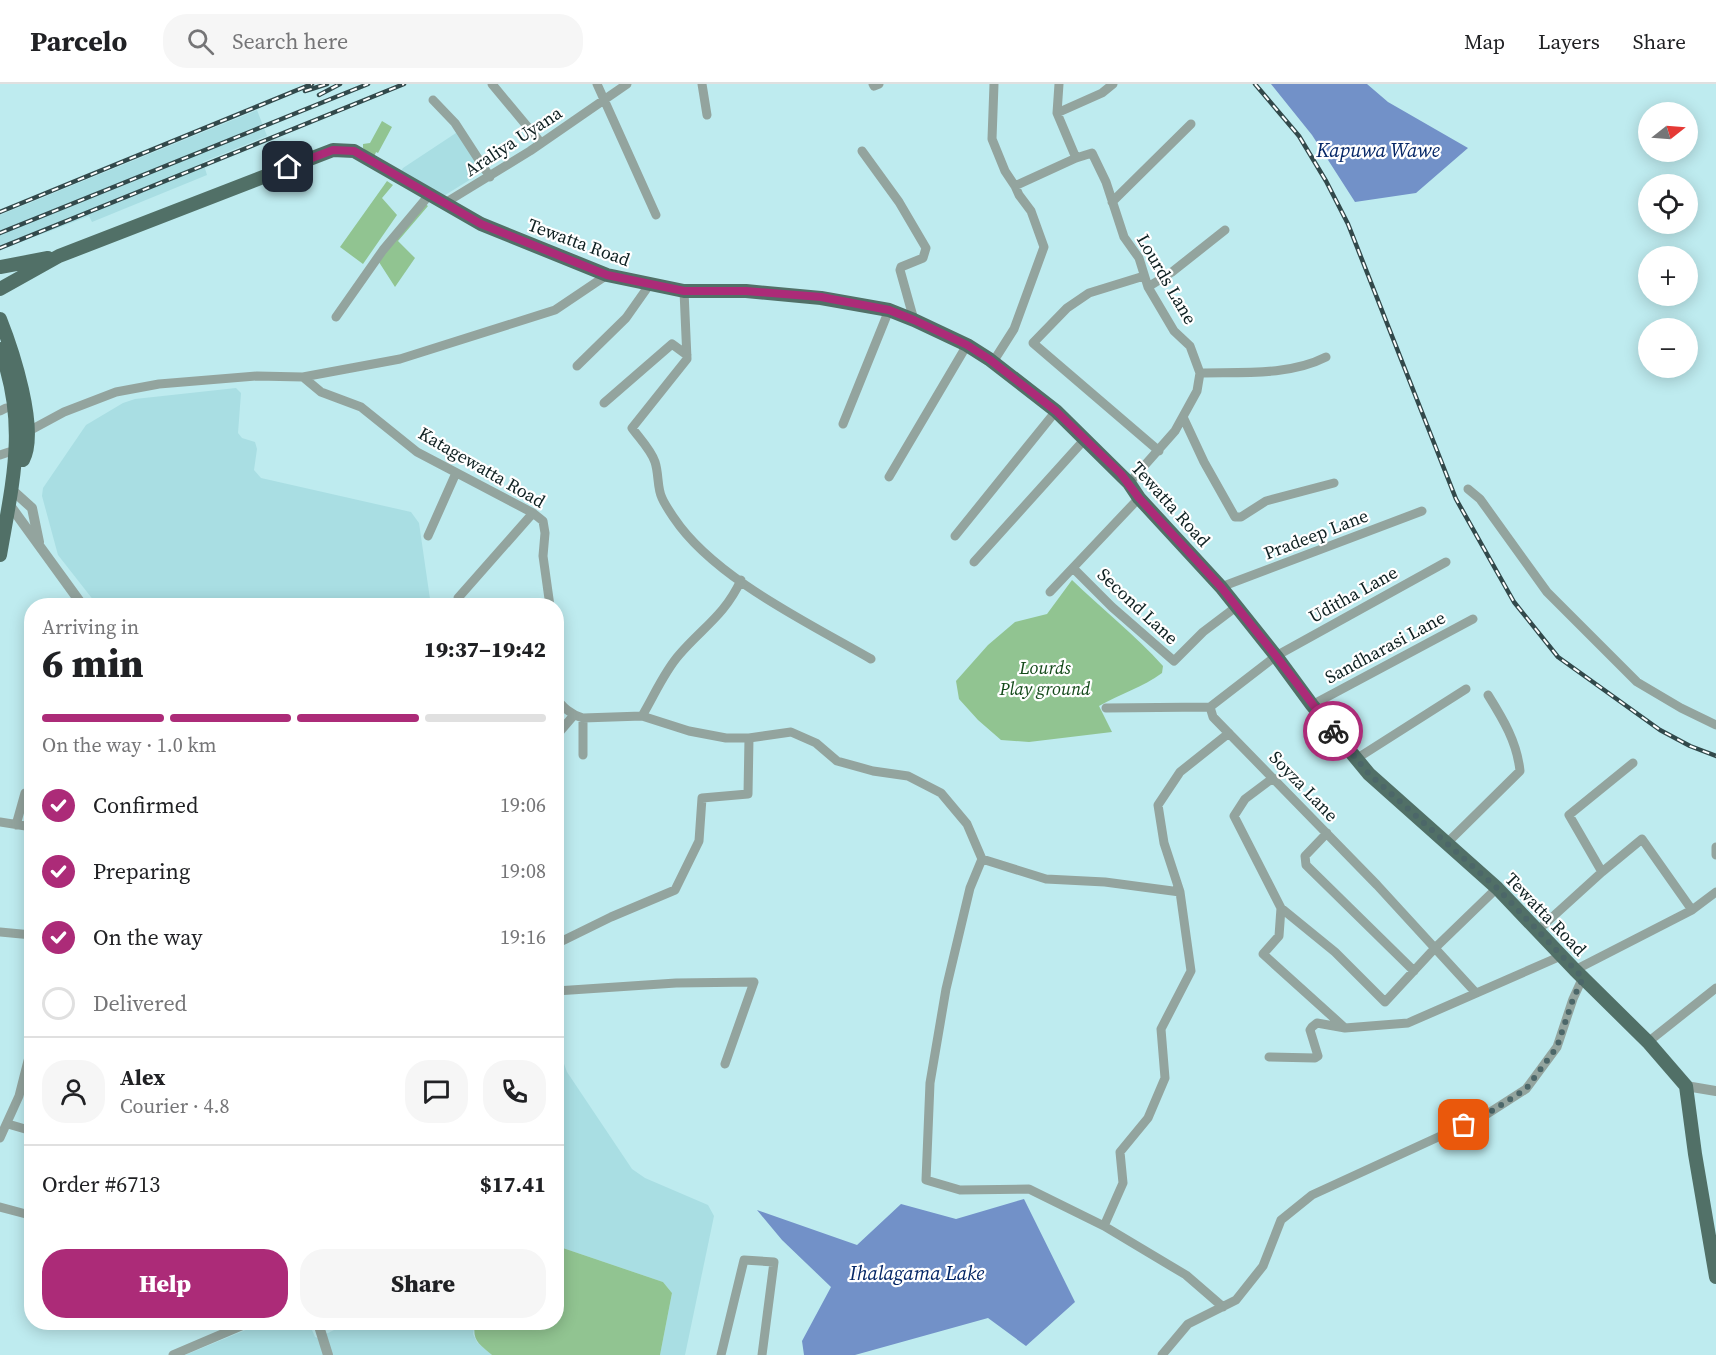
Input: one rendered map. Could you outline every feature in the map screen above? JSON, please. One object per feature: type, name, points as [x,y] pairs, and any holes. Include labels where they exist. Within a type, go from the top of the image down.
[{"type":"main road","name":"Tewatta Road","points":[[0,289],[59,256],[333,150],[354,151],[481,224],[607,275],[684,291],[746,291],[821,297],[889,310],[967,345],[993,362],[1056,411],[1129,483],[1139,498],[1221,587],[1356,759],[1377,781],[1497,888],[1561,956],[1648,1042],[1686,1086]]},
{"type":"main road","name":"Tewatta Road","points":[[0,267],[59,256]]},
{"type":"main road","points":[[0,319],[21,385],[27,432],[25,456],[15,475]]},
{"type":"main road","points":[[0,349],[11,385],[17,442],[15,475],[0,555]]},
{"type":"main road","points":[[0,377],[4,453],[15,475]]},
{"type":"main road","points":[[1686,1086],[1716,1278]]},
{"type":"street","points":[[492,84],[541,143]]},
{"type":"street","points":[[597,84],[656,215]]},
{"type":"street","name":"Araliya Uyana","points":[[445,203],[490,177],[627,84]]},
{"type":"street","points":[[702,84],[707,115]]},
{"type":"street","points":[[873,84],[874,86],[879,84]]},
{"type":"street","points":[[993,362],[1014,329],[1044,247],[1031,211],[1005,171],[992,139],[994,84]]},
{"type":"street","points":[[1015,186],[1076,158],[1057,114],[1059,84]]},
{"type":"street","points":[[1057,114],[1102,93],[1113,84]]},
{"type":"street","points":[[433,100],[455,123],[490,177]]},
{"type":"street","points":[[1112,202],[1191,124]]},
{"type":"street","points":[[862,151],[899,202],[926,248],[923,258],[900,270],[914,320]]},
{"type":"street","name":"Lourds Lane","points":[[1076,158],[1092,153],[1106,182],[1124,237],[1139,258],[1148,287],[1174,331],[1190,346],[1200,373]]},
{"type":"street","points":[[336,317],[383,250],[430,194]]},
{"type":"street","points":[[1148,287],[1172,272],[1225,230]]},
{"type":"street","points":[[27,432],[64,412],[116,392],[159,384],[256,376],[303,377],[400,359],[555,310],[607,275]]},
{"type":"street","points":[[1144,276],[1089,293],[1067,308],[1034,343],[1159,451]]},
{"type":"street","points":[[577,366],[626,318],[650,284]]},
{"type":"street","points":[[684,291],[687,359],[632,428],[654,459],[659,474],[661,497],[675,520],[708,556],[765,597],[871,659]]},
{"type":"street","points":[[843,424],[889,310]]},
{"type":"street","points":[[604,403],[672,344],[687,355]]},
{"type":"street","points":[[889,477],[967,345]]},
{"type":"street","points":[[1129,483],[1175,431],[1197,391],[1200,373],[1263,371],[1310,365],[1326,357]]},
{"type":"street","name":"Katagewatta Road","points":[[303,377],[321,393],[361,407],[417,452],[543,521],[545,533],[543,556],[548,598]]},
{"type":"street","points":[[956,536],[1056,411]]},
{"type":"street","points":[[1183,417],[1204,462],[1235,517],[1241,517],[1272,499],[1334,483]]},
{"type":"street","points":[[974,562],[1085,439]]},
{"type":"street","points":[[428,536],[456,472]]},
{"type":"street","points":[[1468,489],[1480,499],[1547,592],[1637,682],[1681,708],[1716,725]]},
{"type":"street","points":[[10,497],[32,508],[40,548]]},
{"type":"street","points":[[10,497],[40,548],[77,598]]},
{"type":"street","points":[[1050,592],[1139,498]]},
{"type":"street","name":"Pradeep Lane","points":[[1221,587],[1422,511]]},
{"type":"street","points":[[458,598],[532,513]]},
{"type":"street","name":"Uditha Lane","points":[[1276,656],[1446,562]]},
{"type":"street","name":"Second Lane","points":[[1073,568],[1112,607],[1174,661],[1203,632],[1236,607]]},
{"type":"street","points":[[642,716],[677,657],[722,613],[733,598],[741,580]]},
{"type":"street","name":"Sandharasi Lane","points":[[1312,705],[1473,618]]},
{"type":"street","points":[[1106,708],[1210,707],[1276,656]]},
{"type":"street","points":[[1356,759],[1466,689]]},
{"type":"street","points":[[1447,843],[1520,771],[1518,754],[1504,720],[1488,695]]},
{"type":"street","points":[[564,706],[578,717],[642,716],[689,731],[726,738],[749,738],[791,732],[816,743],[837,761],[873,771],[908,776],[941,793],[967,824],[982,859],[970,888],[946,989],[930,1083],[926,1180],[960,1190],[1029,1189],[1104,1226],[1186,1275],[1223,1306]]},
{"type":"street","name":"Soyza Lane","points":[[1210,707],[1213,717],[1327,833],[1476,993]]},
{"type":"street","points":[[564,729],[578,717]]},
{"type":"street","points":[[578,717],[583,755]]},
{"type":"street","points":[[1104,1226],[1123,1183],[1120,1152],[1148,1118],[1165,1078],[1161,1029],[1191,971],[1180,892],[1164,843],[1158,805],[1180,772],[1229,733]]},
{"type":"street","points":[[564,940],[675,890],[699,841],[702,798],[748,794],[749,738]]},
{"type":"street","points":[[1602,872],[1569,815],[1633,764]]},
{"type":"street","points":[[1273,778],[1245,799],[1234,816],[1281,908],[1335,952],[1385,1002],[1435,948],[1497,888]]},
{"type":"street","points":[[16,825],[24,797]]},
{"type":"street","points":[[0,822],[24,826]]},
{"type":"street","points":[[1327,833],[1305,856],[1306,865],[1414,971]]},
{"type":"street","points":[[1537,931],[1642,839],[1692,910]]},
{"type":"street","points":[[1716,847],[1716,855]]},
{"type":"street","points":[[982,859],[1046,879],[1105,882],[1180,892]]},
{"type":"street","points":[[1162,1355],[1188,1324],[1236,1300],[1263,1266],[1281,1220],[1312,1195],[1484,1116],[1526,1089],[1557,1047],[1579,974],[1692,910],[1716,892]]},
{"type":"street","points":[[1281,908],[1279,936],[1263,954],[1345,1028]]},
{"type":"street","points":[[0,932],[24,934]]},
{"type":"street","points":[[1269,1057],[1315,1058],[1318,1056],[1310,1030],[1317,1023],[1345,1028],[1408,1023],[1561,956]]},
{"type":"street","points":[[564,990],[676,983],[754,982],[725,1064]]},
{"type":"street","points":[[1648,1042],[1716,988]]},
{"type":"street","points":[[0,1138],[24,1083]]},
{"type":"street","points":[[1686,1086],[1716,1091]]},
{"type":"street","points":[[8,1124],[24,1129]]},
{"type":"street","points":[[0,1207],[24,1213]]},
{"type":"street","points":[[721,1355],[744,1260],[774,1262],[762,1355]]},
{"type":"street","points":[[173,1355],[232,1330]]},
{"type":"street","points":[[320,1330],[328,1355]]},
{"type":"shaded area","points":[[257,110],[267,136],[203,162],[207,175],[92,222],[89,216],[0,250],[0,215]]},
{"type":"shaded area","points":[[459,131],[484,171],[442,197],[400,173],[403,168]]},
{"type":"shaded area","points":[[236,388],[241,393],[238,433],[242,438],[255,442],[257,449],[254,470],[261,478],[411,512],[419,523],[430,598],[92,598],[58,555],[42,496],[43,488],[86,425],[123,403],[135,399]]},
{"type":"shaded area","points":[[564,1064],[567,1072],[632,1169],[645,1178],[708,1205],[714,1216],[685,1355],[660,1355],[672,1293],[663,1282],[564,1248]]},
{"type":"shaded area","points":[[246,1330],[312,1330],[318,1338],[334,1330],[474,1330],[477,1342],[492,1355],[185,1355]]},
{"type":"green space","points":[[382,121],[392,127],[374,157],[363,148],[363,144],[370,143]]},
{"type":"green space","points":[[387,181],[393,185],[382,198],[397,215],[363,264],[340,247]]},
{"type":"green space","points":[[424,203],[428,206],[398,241],[415,258],[395,287],[377,259]]},
{"type":"green space","name":"Lourds Play ground","points":[[1072,580],[1163,666],[1162,673],[1099,706],[1112,732],[1029,742],[1001,740],[959,699],[956,681],[988,645],[1015,622],[1047,614]]},
{"type":"green space","points":[[564,1248],[663,1282],[672,1293],[660,1355],[492,1355],[480,1345],[475,1330],[564,1330]]},
{"type":"water","name":"Kapuwa Wawe","points":[[1271,84],[1367,84],[1388,102],[1468,148],[1416,193],[1355,202],[1312,135]]},
{"type":"water","name":"Ihalagama Lake","points":[[1024,1199],[1075,1302],[1026,1346],[988,1318],[855,1355],[804,1355],[802,1341],[831,1287],[782,1240],[757,1210],[857,1245],[901,1204],[956,1219]]},
{"type":"railway","points":[[0,212],[312,84]]},
{"type":"railway","points":[[305,91],[327,84]]},
{"type":"railway","points":[[319,95],[340,84]]},
{"type":"railway","points":[[0,233],[368,84]]},
{"type":"railway","points":[[0,248],[404,84]]},
{"type":"railway","points":[[1255,84],[1299,136],[1348,224],[1456,499],[1514,602],[1558,657],[1660,730],[1690,746],[1716,756]]},
{"type":"way so far","points":[[1333,731],[1369,774],[1497,888],[1583,978],[1573,999],[1557,1047],[1526,1089],[1484,1116],[1464,1125]]},
{"type":"route","points":[[288,167],[333,150],[354,151],[481,224],[607,275],[684,291],[746,291],[821,297],[889,310],[967,345],[989,359],[1056,411],[1112,465],[1139,498],[1221,587],[1333,731]]}]
